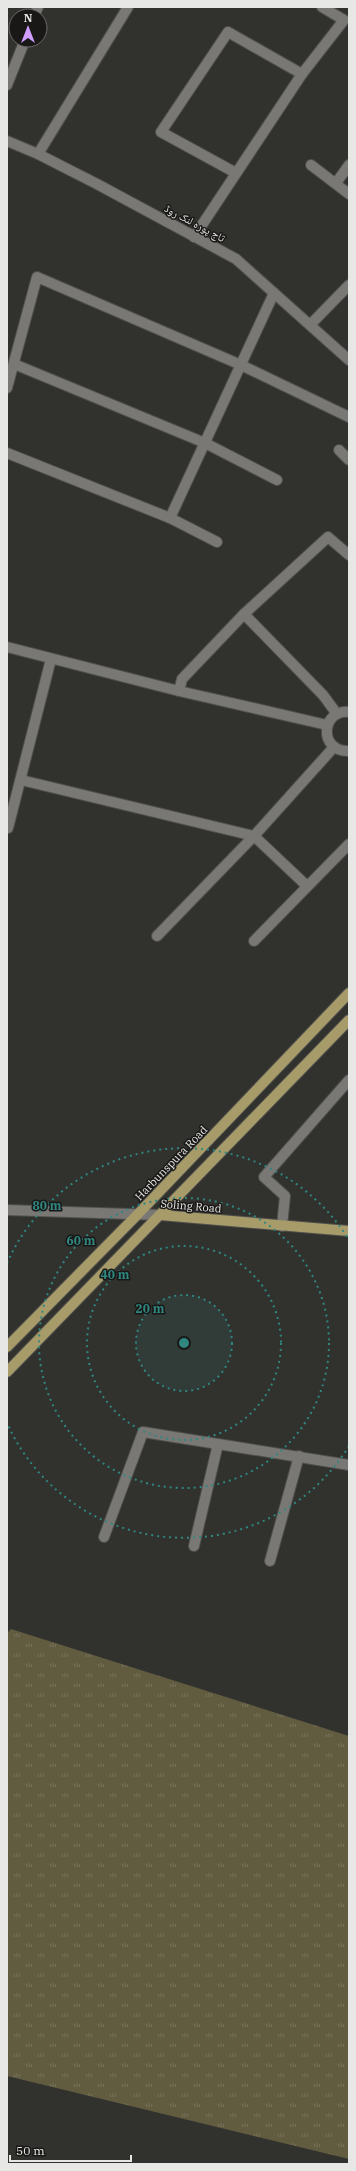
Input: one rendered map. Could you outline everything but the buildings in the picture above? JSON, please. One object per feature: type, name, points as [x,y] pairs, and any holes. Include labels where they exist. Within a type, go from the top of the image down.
[{"type":"main road","name":"Harbunspura Road","points":[[7,1347],[138,1214],[349,993]]},
{"type":"main road","points":[[7,1372],[349,1020]]},
{"type":"main road","name":"Soling Road","points":[[160,1215],[349,1231]]},
{"type":"street","points":[[38,154],[128,7]]},
{"type":"street","points":[[194,237],[302,74],[347,21],[322,7]]},
{"type":"street","points":[[236,174],[161,132],[228,32],[302,74]]},
{"type":"street","points":[[7,85],[22,48]]},
{"type":"street","name":"تاج پورہ لنک روڈ","points":[[7,141],[38,154],[236,259],[349,360]]},
{"type":"street","points":[[311,165],[349,194]]},
{"type":"street","points":[[336,183],[349,165]]},
{"type":"street","points":[[7,388],[37,277],[241,365],[349,417]]},
{"type":"street","points":[[310,326],[349,285]]},
{"type":"street","points":[[170,518],[274,293]]},
{"type":"street","points":[[14,364],[205,443],[277,480]]},
{"type":"street","points":[[339,450],[349,460]]},
{"type":"street","points":[[7,453],[170,518],[217,542]]},
{"type":"street","points":[[179,691],[182,679],[244,614],[328,537],[349,555]]},
{"type":"street","points":[[244,614],[323,695],[337,714]]},
{"type":"street","points":[[7,647],[179,691],[328,725]]},
{"type":"street","points":[[8,828],[52,659]]},
{"type":"street","points":[[349,712],[337,714],[328,725],[326,733],[329,741],[334,747],[342,751],[349,751]]},
{"type":"street","points":[[157,936],[254,836],[334,747]]},
{"type":"street","points":[[21,780],[254,836],[307,886]]},
{"type":"street","points":[[254,941],[349,844]]},
{"type":"street","points":[[282,1226],[285,1196],[264,1177],[349,1080]]},
{"type":"street","name":"Soling Road","points":[[7,1210],[160,1215]]},
{"type":"street","points":[[104,1537],[143,1432],[349,1465]]},
{"type":"street","points":[[194,1546],[218,1444]]},
{"type":"street","points":[[270,1561],[299,1456]]},
{"type":"green space","points":[[11,1629],[349,1736],[349,2159],[7,2076],[7,1633]]}]
